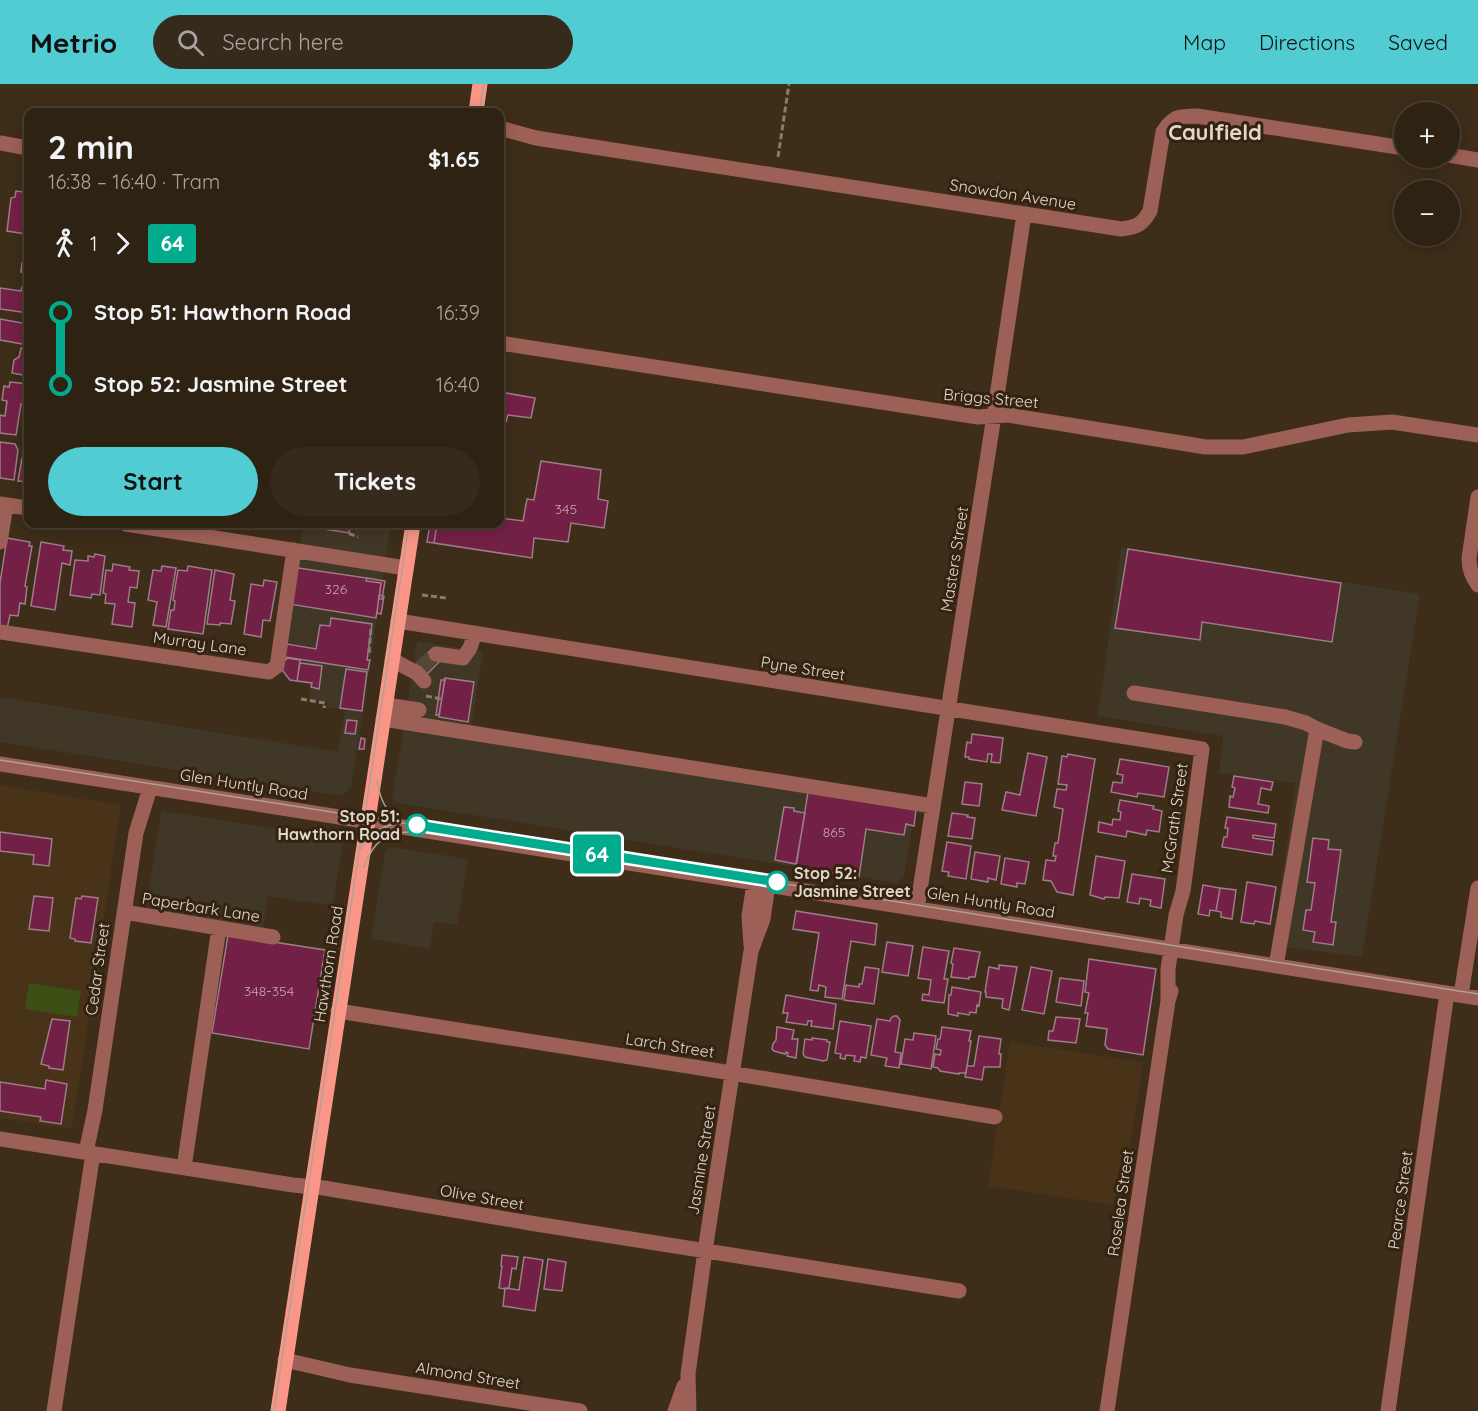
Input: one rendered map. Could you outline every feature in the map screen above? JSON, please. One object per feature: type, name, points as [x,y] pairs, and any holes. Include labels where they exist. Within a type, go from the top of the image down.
[{"type":"main road","points":[[477,108],[480,84]]},
{"type":"main road","name":"Hawthorn Road","points":[[278,1411],[412,528]]},
{"type":"street","name":"Snowdon Avenue","points":[[504,129],[536,138],[1121,229],[1134,227],[1144,222],[1150,211],[1163,132],[1170,122],[1180,116],[1197,116],[1394,146]]},
{"type":"street","name":"Snowdon Avenue","points":[[504,138],[536,138]]},
{"type":"street","points":[[0,143],[24,147]]},
{"type":"street","points":[[1460,157],[1478,160]]},
{"type":"street","name":"Masters Street","points":[[917,909],[1024,214]]},
{"type":"street","name":"Briggs Street","points":[[504,344],[978,417],[1008,415],[1206,447],[1243,447],[1348,425],[1392,422],[1478,435]]},
{"type":"street","points":[[1478,497],[1469,566],[1478,585]]},
{"type":"street","points":[[0,542],[3,504],[24,507]]},
{"type":"street","points":[[152,528],[406,568]]},
{"type":"street","name":"Murray Lane","points":[[0,632],[269,672],[277,666],[294,550]]},
{"type":"street","name":"Pyne Street","points":[[398,621],[1202,749]]},
{"type":"street","points":[[436,654],[463,658],[470,648],[475,633]]},
{"type":"street","points":[[384,712],[420,685],[392,660]]},
{"type":"street","points":[[1134,693],[1285,717],[1306,723],[1341,739],[1355,742]]},
{"type":"street","points":[[384,712],[933,806]]},
{"type":"street","points":[[1276,966],[1317,729]]},
{"type":"street","name":"McGrath Street","points":[[1175,950],[1176,915],[1183,891],[1202,749]]},
{"type":"street","name":"Glen Huntly Road","points":[[0,764],[1478,998]]},
{"type":"street","name":"Cedar Street","points":[[54,1411],[92,1153],[98,1137],[95,1110],[143,787]]},
{"type":"street","name":"Jasmine Street","points":[[689,1411],[688,1374],[751,951],[749,916],[761,884]]},
{"type":"street","name":"Pearce Street","points":[[1388,1411],[1454,994],[1478,888]]},
{"type":"street","name":"Paperbark Lane","points":[[124,912],[273,937]]},
{"type":"street","points":[[184,1168],[219,928]]},
{"type":"street","name":"Roselea Street","points":[[1107,1411],[1168,1001],[1168,969],[1175,950]]},
{"type":"street","name":"Larch Street","points":[[339,1011],[995,1117]]},
{"type":"street","name":"Olive Street","points":[[0,1139],[959,1291]]},
{"type":"street","name":"Almond Street","points":[[285,1365],[319,1375],[350,1375],[580,1411]]},
{"type":"street","name":"Jasmine Street","points":[[675,1411],[688,1374]]},
{"type":"path","points":[[778,157],[789,84]]},
{"type":"path","points":[[351,528],[350,534],[358,537]]},
{"type":"path","points":[[422,595],[446,598]]},
{"type":"path","points":[[372,629],[369,651],[373,652]]},
{"type":"path","points":[[420,685],[442,699]]},
{"type":"path","points":[[301,699],[325,703],[324,708]]},
{"type":"shaded area","points":[[303,528],[390,528],[351,788],[341,796],[0,742],[0,697],[338,752],[345,710],[327,707],[327,702],[309,699],[310,684],[289,681],[275,664]]},
{"type":"shaded area","points":[[1121,547],[1420,594],[1362,957],[1272,945],[1296,783],[1219,773],[1223,736],[1098,716]]},
{"type":"shaded area","points":[[417,641],[483,652],[471,731],[405,721]]},
{"type":"shaded area","points":[[404,727],[915,808],[904,877],[897,883],[397,803],[392,798]]},
{"type":"shaded area","points":[[0,785],[121,805],[72,1129],[0,1118]]},
{"type":"shaded area","points":[[161,811],[343,839],[333,906],[268,896],[263,929],[146,910]]},
{"type":"shaded area","points":[[391,847],[468,859],[457,925],[434,922],[430,949],[371,939],[385,851]]},
{"type":"shaded area","points":[[1010,1042],[1143,1062],[1121,1206],[988,1186]]},
{"type":"green space","points":[[29,983],[81,991],[77,1017],[25,1009]]},
{"type":"building","points":[[16,191],[24,192],[24,234],[7,231],[11,198],[15,197]]},
{"type":"building","points":[[24,287],[24,312],[0,309],[0,288],[21,291]]},
{"type":"building","points":[[0,319],[24,323],[24,344],[0,340]]},
{"type":"building","points":[[21,348],[24,349],[24,375],[12,373],[14,360],[19,357]]},
{"type":"building","points":[[10,382],[24,384],[24,404],[21,404],[16,435],[0,433],[0,415],[5,416],[7,401],[2,400],[4,386],[9,387]]},
{"type":"building","points":[[504,393],[535,398],[531,418],[508,415],[506,422],[504,422]]},
{"type":"building","points":[[0,442],[15,444],[18,450],[14,480],[0,478]]},
{"type":"building","points":[[22,458],[24,458],[24,482],[18,481]]},
{"type":"building","points":[[541,461],[601,470],[598,499],[608,501],[604,528],[571,523],[568,542],[534,538],[532,558],[434,543],[436,528],[504,528],[504,519],[523,521],[527,499],[534,500]]},
{"type":"building","points":[[317,528],[350,528],[349,533]]},
{"type":"building","points":[[429,528],[436,528],[434,543],[427,542]]},
{"type":"building","points":[[7,538],[30,542],[29,546],[32,546],[25,586],[27,587],[25,604],[20,603],[18,616],[10,615],[7,629],[0,628],[0,583]]},
{"type":"building","points":[[41,542],[64,546],[63,550],[72,551],[70,565],[62,563],[55,610],[31,606]]},
{"type":"building","points":[[1128,549],[1341,583],[1332,642],[1202,622],[1200,640],[1115,628]]},
{"type":"building","points":[[95,554],[105,556],[100,595],[92,594],[91,598],[70,595],[75,560],[88,561],[88,556],[94,557]]},
{"type":"building","points":[[113,564],[139,571],[137,588],[130,587],[128,602],[135,603],[132,627],[112,624],[115,604],[105,603],[106,594],[103,593],[106,570],[112,571]]},
{"type":"building","points":[[162,566],[176,568],[166,627],[153,625],[157,602],[148,600],[153,570],[161,571]]},
{"type":"building","points":[[188,566],[212,570],[203,634],[168,629],[171,610],[174,610],[175,601],[173,600],[178,570],[187,571]]},
{"type":"building","points":[[298,568],[367,578],[366,581],[381,583],[376,618],[289,604]]},
{"type":"building","points":[[215,570],[234,574],[230,600],[235,601],[231,624],[207,624]]},
{"type":"building","points":[[367,578],[385,581],[382,599],[379,599],[381,583],[366,581]]},
{"type":"building","points":[[264,580],[277,582],[270,621],[263,620],[261,637],[244,634],[251,584],[263,586]]},
{"type":"building","points":[[379,595],[384,596],[381,614],[377,613]]},
{"type":"building","points":[[331,618],[372,624],[367,660],[370,660],[368,670],[285,657],[287,644],[316,649],[320,625],[330,626]]},
{"type":"building","points":[[431,650],[441,660],[428,673],[417,663]]},
{"type":"building","points":[[287,658],[300,660],[297,681],[290,680],[283,671],[281,659],[286,660]]},
{"type":"building","points":[[300,663],[322,666],[319,689],[311,687],[312,683],[297,681]]},
{"type":"building","points":[[346,669],[367,672],[362,711],[340,708]]},
{"type":"building","points":[[445,678],[474,682],[468,722],[439,717]]},
{"type":"building","points":[[441,680],[445,680],[439,715],[436,715]]},
{"type":"building","points":[[347,720],[357,721],[355,734],[345,733]]},
{"type":"building","points":[[972,734],[1003,738],[1000,763],[991,762],[992,754],[988,754],[987,762],[965,757],[967,742],[971,743]]},
{"type":"building","points":[[361,738],[365,739],[364,749],[359,749]]},
{"type":"building","points":[[1028,753],[1047,757],[1036,816],[1002,810],[1006,792],[1020,795]]},
{"type":"building","points":[[1068,754],[1095,759],[1073,895],[1057,892],[1051,881],[1043,880],[1046,860],[1055,861],[1056,856],[1053,856],[1055,843],[1058,843],[1063,809],[1054,807],[1057,789],[1066,790],[1067,785],[1058,784],[1062,756],[1067,757]]},
{"type":"building","points":[[1120,759],[1169,767],[1164,797],[1138,793],[1137,797],[1111,792],[1113,782],[1122,783],[1123,775],[1117,774]]},
{"type":"building","points":[[1234,776],[1273,782],[1271,790],[1261,788],[1258,804],[1269,806],[1268,813],[1229,807],[1230,796],[1233,797],[1235,788],[1232,787]]},
{"type":"building","points":[[965,782],[982,784],[979,806],[962,804]]},
{"type":"building","points":[[808,792],[916,809],[914,826],[906,824],[904,835],[866,829],[859,877],[796,867]]},
{"type":"building","points":[[1120,800],[1154,806],[1153,809],[1162,811],[1159,832],[1147,830],[1146,835],[1127,831],[1126,837],[1098,832],[1099,822],[1112,825],[1113,819],[1120,820],[1121,812],[1118,811]]},
{"type":"building","points":[[784,807],[805,813],[796,864],[775,860]]},
{"type":"building","points":[[952,813],[975,818],[972,839],[948,836]]},
{"type":"building","points":[[1227,817],[1276,824],[1274,838],[1253,835],[1253,838],[1274,841],[1272,855],[1222,847],[1224,837],[1227,837],[1228,828],[1225,828]]},
{"type":"building","points":[[0,832],[52,839],[49,866],[33,864],[34,855],[0,851]]},
{"type":"building","points":[[1313,838],[1329,840],[1328,849],[1341,850],[1331,922],[1336,922],[1333,945],[1313,942],[1315,932],[1303,930],[1306,910],[1311,910],[1315,883],[1307,882]]},
{"type":"building","points":[[947,842],[971,846],[966,879],[948,876],[949,872],[942,871]]},
{"type":"building","points":[[975,852],[1000,856],[996,880],[988,878],[988,882],[971,879]]},
{"type":"building","points":[[1096,856],[1125,861],[1119,898],[1105,897],[1104,899],[1090,895]]},
{"type":"building","points":[[1005,858],[1029,862],[1025,884],[1017,883],[1017,887],[1001,884]]},
{"type":"building","points":[[1132,874],[1165,879],[1161,908],[1150,906],[1151,900],[1140,898],[1139,904],[1127,902]]},
{"type":"building","points":[[1247,882],[1276,887],[1270,924],[1255,921],[1254,924],[1241,922]]},
{"type":"building","points":[[1203,885],[1220,888],[1216,911],[1210,910],[1209,916],[1198,914]]},
{"type":"building","points":[[1220,888],[1236,890],[1232,919],[1221,917],[1221,912],[1216,911]]},
{"type":"building","points":[[34,896],[53,898],[49,931],[29,929]]},
{"type":"building","points":[[82,896],[98,898],[91,943],[70,938],[76,898],[81,899]]},
{"type":"building","points":[[796,911],[877,924],[875,945],[851,941],[842,999],[825,997],[826,987],[819,985],[818,991],[810,990],[819,933],[793,929]]},
{"type":"building","points":[[228,935],[325,950],[309,1049],[212,1033]]},
{"type":"building","points":[[887,942],[913,946],[908,976],[882,972]]},
{"type":"building","points":[[923,947],[949,951],[944,979],[948,979],[944,1003],[922,1000],[923,994],[929,995],[931,980],[918,978]]},
{"type":"building","points":[[954,948],[980,952],[975,977],[969,977],[969,979],[951,977]]},
{"type":"building","points":[[1089,959],[1156,969],[1143,1055],[1108,1049],[1105,1045],[1107,1029],[1086,1026],[1088,1013],[1085,1013],[1089,993],[1085,992]]},
{"type":"building","points":[[999,965],[1017,967],[1009,1010],[1002,1008],[1003,999],[986,997],[989,967],[999,969]]},
{"type":"building","points":[[865,967],[879,969],[874,1004],[844,1000],[846,985],[859,987],[859,984],[862,984]]},
{"type":"building","points":[[1031,967],[1052,971],[1044,1014],[1022,1010]]},
{"type":"building","points":[[1060,978],[1084,981],[1081,1006],[1056,1002]]},
{"type":"building","points":[[952,987],[981,992],[976,1013],[970,1012],[969,1015],[958,1013],[958,1016],[948,1014]]},
{"type":"building","points":[[786,995],[836,1004],[833,1029],[811,1026],[812,1021],[808,1021],[807,1025],[786,1022],[788,1013],[783,1013]]},
{"type":"building","points":[[894,1016],[900,1020],[895,1052],[901,1053],[899,1068],[885,1066],[887,1058],[871,1055],[877,1019],[890,1021]]},
{"type":"building","points":[[1056,1017],[1080,1019],[1076,1043],[1048,1040],[1049,1031],[1053,1031]]},
{"type":"building","points":[[52,1019],[70,1021],[63,1070],[41,1064]]},
{"type":"building","points":[[840,1021],[871,1026],[866,1058],[861,1057],[860,1062],[854,1061],[855,1056],[846,1055],[845,1059],[840,1058],[841,1054],[835,1053]]},
{"type":"building","points":[[777,1027],[794,1030],[792,1039],[798,1039],[796,1058],[787,1056],[786,1052],[785,1054],[772,1049],[776,1040]]},
{"type":"building","points":[[942,1027],[971,1031],[966,1073],[940,1071],[933,1067],[935,1054],[940,1055],[941,1050],[936,1049]]},
{"type":"building","points":[[914,1033],[936,1036],[931,1069],[901,1064],[905,1039],[913,1040]]},
{"type":"building","points":[[979,1036],[1001,1039],[1000,1067],[984,1067],[982,1080],[965,1077],[967,1066],[974,1066]]},
{"type":"building","points":[[812,1038],[830,1042],[827,1060],[805,1057],[803,1054],[805,1039],[812,1040]]},
{"type":"building","points":[[46,1080],[67,1084],[61,1124],[40,1121],[41,1117],[0,1111],[0,1082],[45,1089]]},
{"type":"building","points":[[502,1255],[518,1257],[516,1269],[512,1268],[509,1288],[505,1289],[499,1288]]},
{"type":"building","points":[[524,1257],[543,1260],[535,1311],[503,1306],[505,1288],[519,1290]]},
{"type":"building","points":[[548,1259],[566,1262],[562,1291],[544,1289]]},
{"type":"tunnel","points":[[421,668],[436,654]]},
{"type":"tram line","points":[[480,108],[484,84]]},
{"type":"tram line","points":[[274,1411],[408,528]]},
{"type":"tram line","points":[[0,760],[1478,994]]},
{"type":"tram line","points":[[377,780],[384,804],[402,821]]},
{"type":"tram line","points":[[361,849],[376,832],[396,823]]},
{"type":"tram line","name":"64","points":[[417,825],[777,882]]},
{"type":"tram line","points":[[364,867],[371,851],[381,840],[394,834],[411,832]]},
{"type":"place","name":"Stop 51: Hawthorn Road","points":[[417,825]]},
{"type":"place","name":"Stop 52: Jasmine Street","points":[[777,882]]},
{"type":"district","name":"Caulfield","points":[[1215,132]]}]
